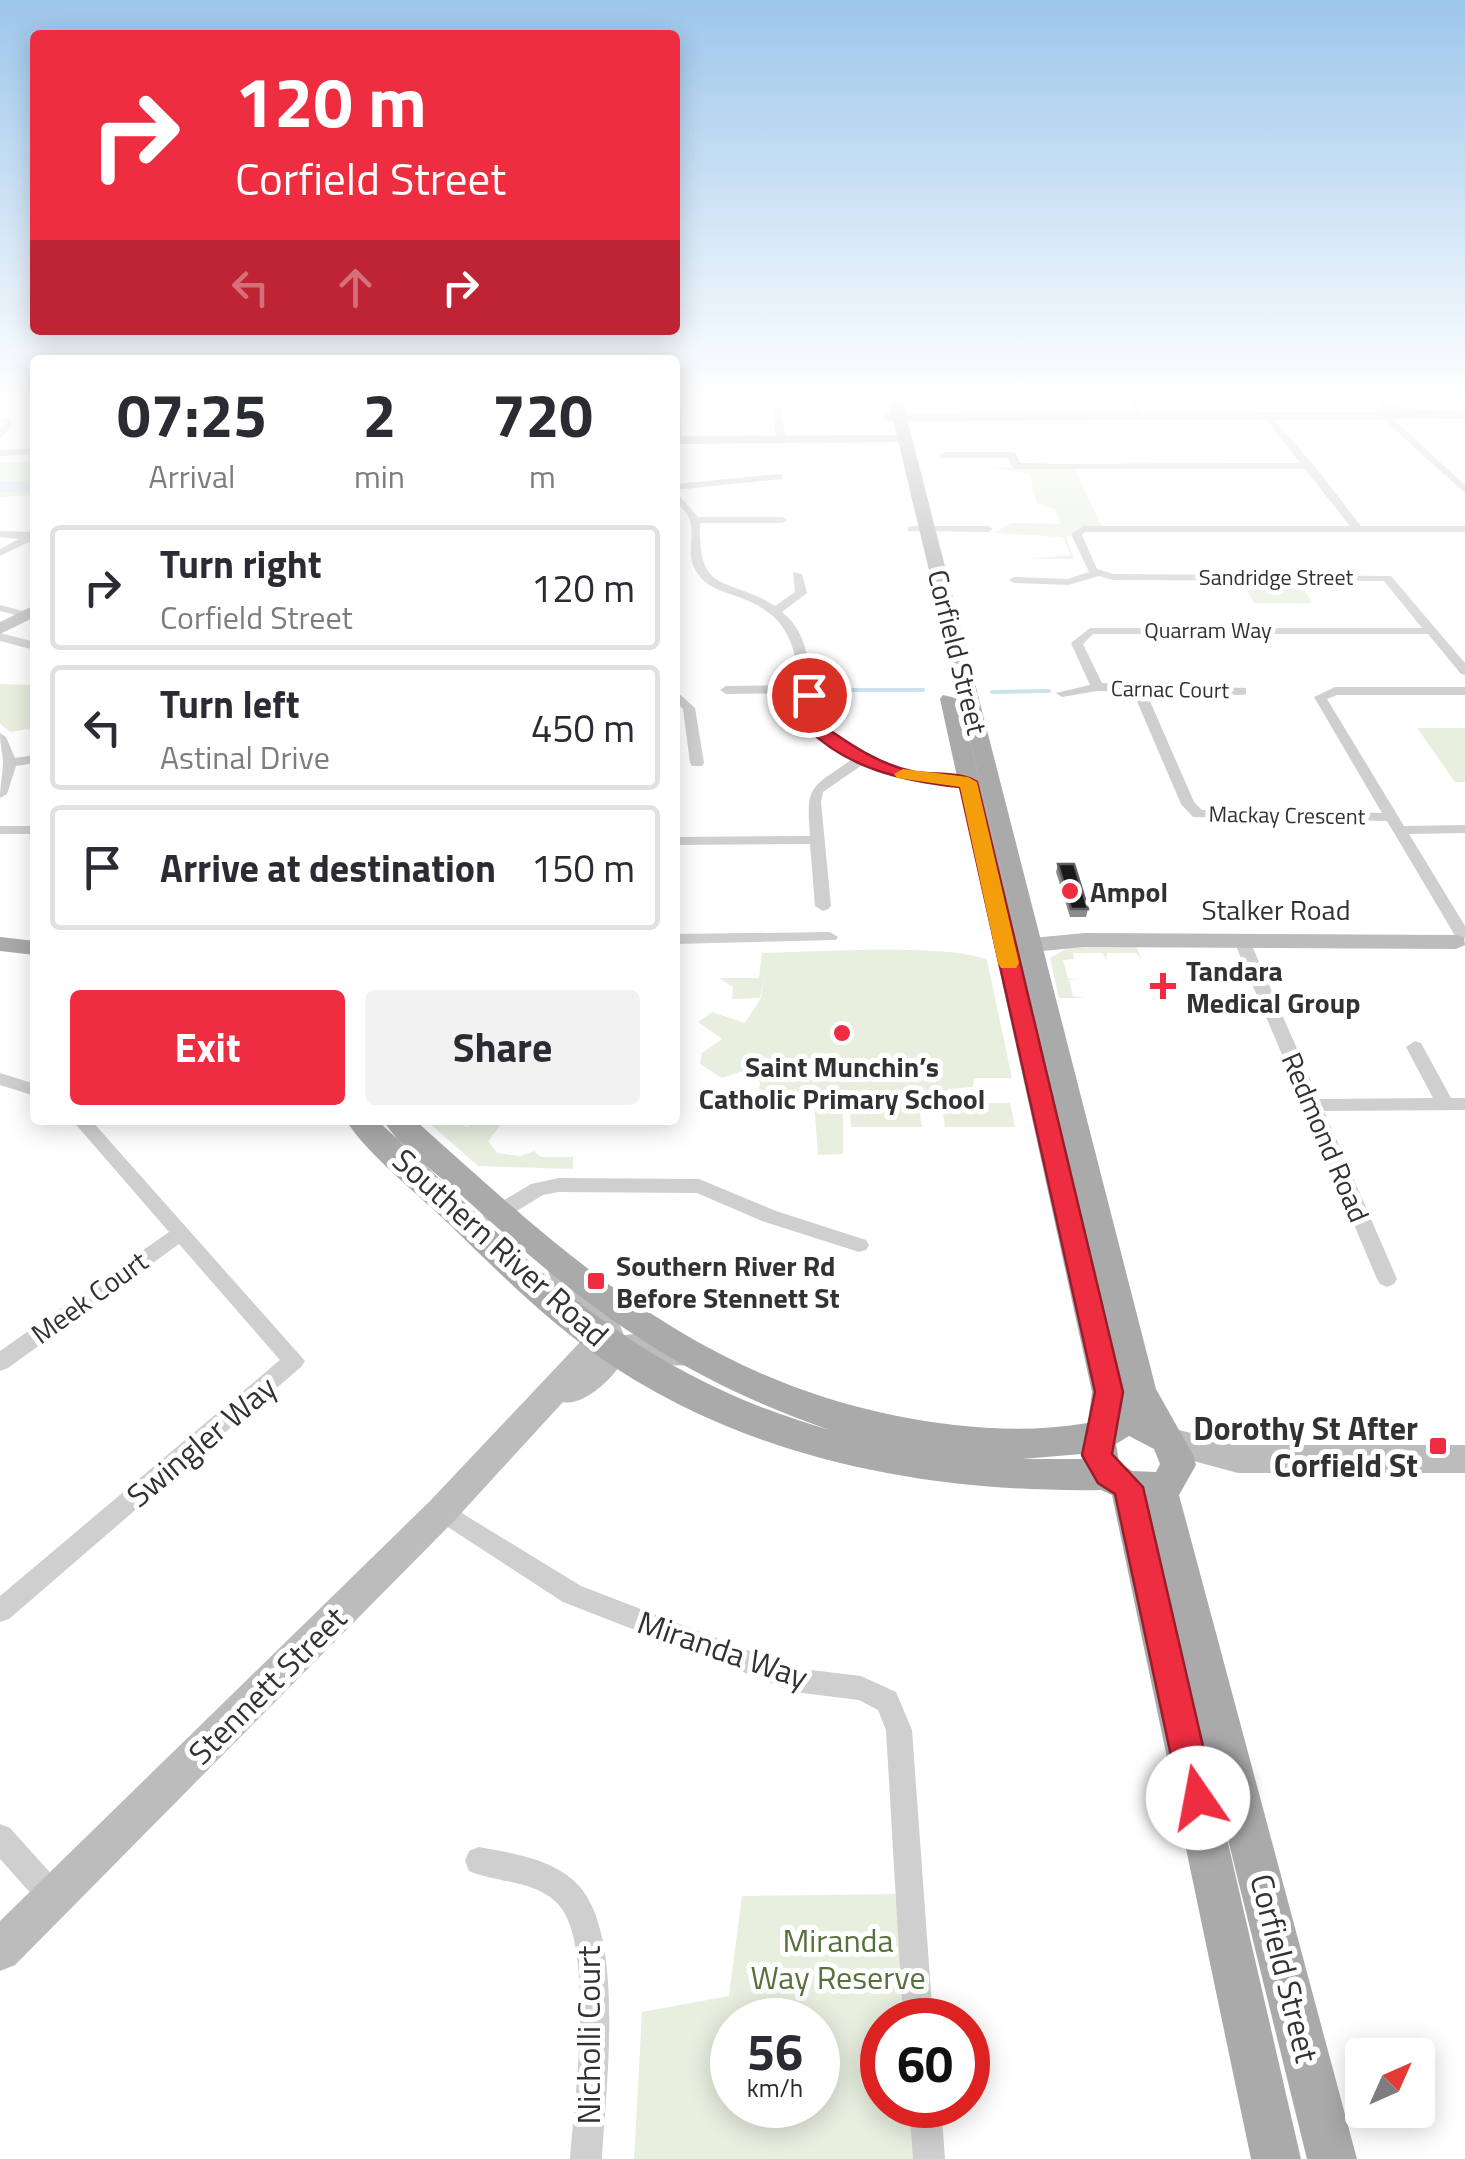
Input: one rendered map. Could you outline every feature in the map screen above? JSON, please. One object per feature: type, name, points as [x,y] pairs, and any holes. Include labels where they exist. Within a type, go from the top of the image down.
[{"type":"main road","name":"Corfield Street","points":[[912,496],[1017,939],[1139,1389],[1276,2159]]},
{"type":"main road","points":[[0,629],[30,613]]},
{"type":"main road","points":[[0,941],[30,939]]},
{"type":"main road","name":"Corfield Street","points":[[1017,939],[1109,1392],[1097,1455],[1150,1466]]},
{"type":"main road","name":"Stalker Road","points":[[1017,939],[1460,940]]},
{"type":"main road","points":[[0,941],[30,947]]},
{"type":"main road","name":"Southern River Road","points":[[366,1125],[488,1220],[559,1264],[682,1355],[765,1395],[901,1432],[1013,1445],[1057,1444],[1124,1422],[1150,1466],[1016,1474],[867,1454],[784,1434],[726,1412],[610,1347],[488,1220],[402,1125]]},
{"type":"main road","points":[[559,1264],[572,1292],[611,1329],[610,1347],[646,1345],[682,1355]]},
{"type":"main road","name":"Stennett Street","points":[[0,1950],[533,1418],[600,1368],[609,1359],[610,1347]]},
{"type":"main road","points":[[1150,1466],[1238,1459],[1465,1459]]},
{"type":"main road","name":"Corfield Street","points":[[1150,1466],[1332,2159]]},
{"type":"street","points":[[1333,496],[1358,528]]},
{"type":"street","points":[[680,499],[694,520],[691,555],[702,575],[776,611],[789,624],[802,655],[814,727],[861,759],[910,776],[979,782]]},
{"type":"street","points":[[694,520],[782,520]]},
{"type":"street","points":[[920,530],[988,529]]},
{"type":"street","points":[[1098,573],[1076,534],[1083,530],[1465,529]]},
{"type":"street","points":[[0,534],[30,536]]},
{"type":"street","points":[[0,553],[30,538]]},
{"type":"street","name":"Sandridge Street","points":[[1014,580],[1068,582],[1098,573],[1121,577],[1383,577],[1393,581],[1465,671]]},
{"type":"street","points":[[776,611],[802,593],[797,574]]},
{"type":"street","points":[[0,608],[30,612]]},
{"type":"street","name":"Quarram Way","points":[[1098,687],[1077,643],[1082,634],[1090,632],[1431,631]]},
{"type":"street","points":[[0,638],[30,645]]},
{"type":"street","points":[[1062,692],[1098,687]]},
{"type":"street","name":"Carnac Court","points":[[1098,687],[1242,691]]},
{"type":"street","points":[[726,690],[807,690]]},
{"type":"street","name":"Mackay Crescent","points":[[1139,691],[1188,804],[1198,814],[1396,823]]},
{"type":"street","points":[[1460,940],[1443,900],[1321,702],[1322,694],[1465,691]]},
{"type":"street","points":[[680,699],[689,708],[697,763]]},
{"type":"street","points":[[0,737],[10,763],[0,794]]},
{"type":"street","points":[[824,906],[817,840],[817,790],[861,759]]},
{"type":"street","points":[[10,763],[30,760]]},
{"type":"street","points":[[1396,823],[1465,829]]},
{"type":"street","points":[[0,830],[30,830]]},
{"type":"street","points":[[680,840],[817,840]]},
{"type":"street","points":[[680,939],[830,937]]},
{"type":"street","name":"Redmond Road","points":[[1242,939],[1387,1279]]},
{"type":"street","points":[[1414,1047],[1455,1104]]},
{"type":"street","points":[[0,1079],[30,1088]]},
{"type":"street","points":[[1313,1105],[1455,1104]]},
{"type":"street","name":"Swingler Way","points":[[0,1612],[294,1361],[84,1125]]},
{"type":"street","points":[[488,1220],[538,1188],[699,1186],[769,1216],[859,1245]]},
{"type":"street","name":"Meek Court","points":[[0,1362],[180,1234]]},
{"type":"street","name":"Miranda Way","points":[[442,1511],[572,1594],[794,1680],[861,1688],[887,1700],[899,1730],[917,1998]]},
{"type":"street","points":[[0,1838],[53,1897]]},
{"type":"street","name":"Nicholli Court","points":[[479,1861],[536,1874],[554,1884],[574,1900],[587,1922],[593,1957],[586,2159]]},
{"type":"street","points":[[927,2128],[929,2159]]},
{"type":"green space","points":[[1035,496],[1087,496],[1102,527],[1079,528],[1066,538],[1074,559],[1029,559],[1071,555],[1063,537],[993,533],[1011,523],[1061,524],[1055,509],[1037,503]]},
{"type":"green space","points":[[1241,579],[1298,579],[1312,603],[1254,603]]},
{"type":"green space","points":[[0,684],[30,685],[30,729],[10,732],[0,724]]},
{"type":"green space","points":[[1417,728],[1465,728],[1465,782],[1455,782]]},
{"type":"green space","points":[[1136,946],[1142,960],[1136,953],[1107,953],[1106,960],[1103,953],[1073,953],[1074,959],[1063,960],[1068,979],[1079,979],[1069,980],[1073,996],[1084,998],[1059,998],[1050,958],[1066,949]]},
{"type":"green space","points":[[913,950],[987,960],[1012,1078],[974,1078],[973,1087],[948,1089],[943,1099],[843,1100],[843,1154],[818,1155],[814,1100],[758,1099],[760,1082],[743,1071],[722,1078],[700,1064],[702,1053],[722,1039],[698,1022],[712,1012],[745,1023],[761,998],[764,977],[760,998],[732,999],[733,987],[719,978],[759,978],[762,953]]},
{"type":"green space","points":[[849,1103],[918,1103],[922,1127],[851,1127]]},
{"type":"green space","points":[[941,1103],[1010,1103],[1015,1127],[945,1127]]},
{"type":"green space","points":[[432,1125],[499,1125],[488,1141],[497,1153],[520,1156],[534,1151],[541,1157],[573,1157],[573,1169],[478,1166]]},
{"type":"green space","name":"Miranda Way Reserve","points":[[899,1894],[905,1998],[860,1998],[860,2128],[912,2128],[914,2159],[634,2159],[642,2012],[710,1999],[710,2128],[840,2128],[840,1998],[718,1998],[729,1996],[742,1896]]},
{"type":"building","points":[[1058,864],[1074,864],[1088,909],[1071,909]]},
{"type":"waterway","points":[[832,690],[923,690]]},
{"type":"waterway","points":[[992,692],[1049,691]]},
{"type":"slow traffic","points":[[903,774],[968,782],[1008,963]]},
{"type":"place","name":"Ampol","points":[[1070,891]]},
{"type":"place","name":"Tandara Medical Group","points":[[1163,986]]},
{"type":"place","name":"Saint Munchin’s Catholic Primary School","points":[[842,1033]]},
{"type":"place","name":"Southern River Rd Before Stennett St","points":[[596,1281]]},
{"type":"place","name":"Dorothy St After Corfield St","points":[[1438,1446]]},
{"type":"route","points":[[809,695],[814,727],[861,759],[910,776],[968,782],[1109,1392],[1105,1429],[1096,1444],[1097,1455],[1108,1474],[1128,1487],[1198,1798]]}]
